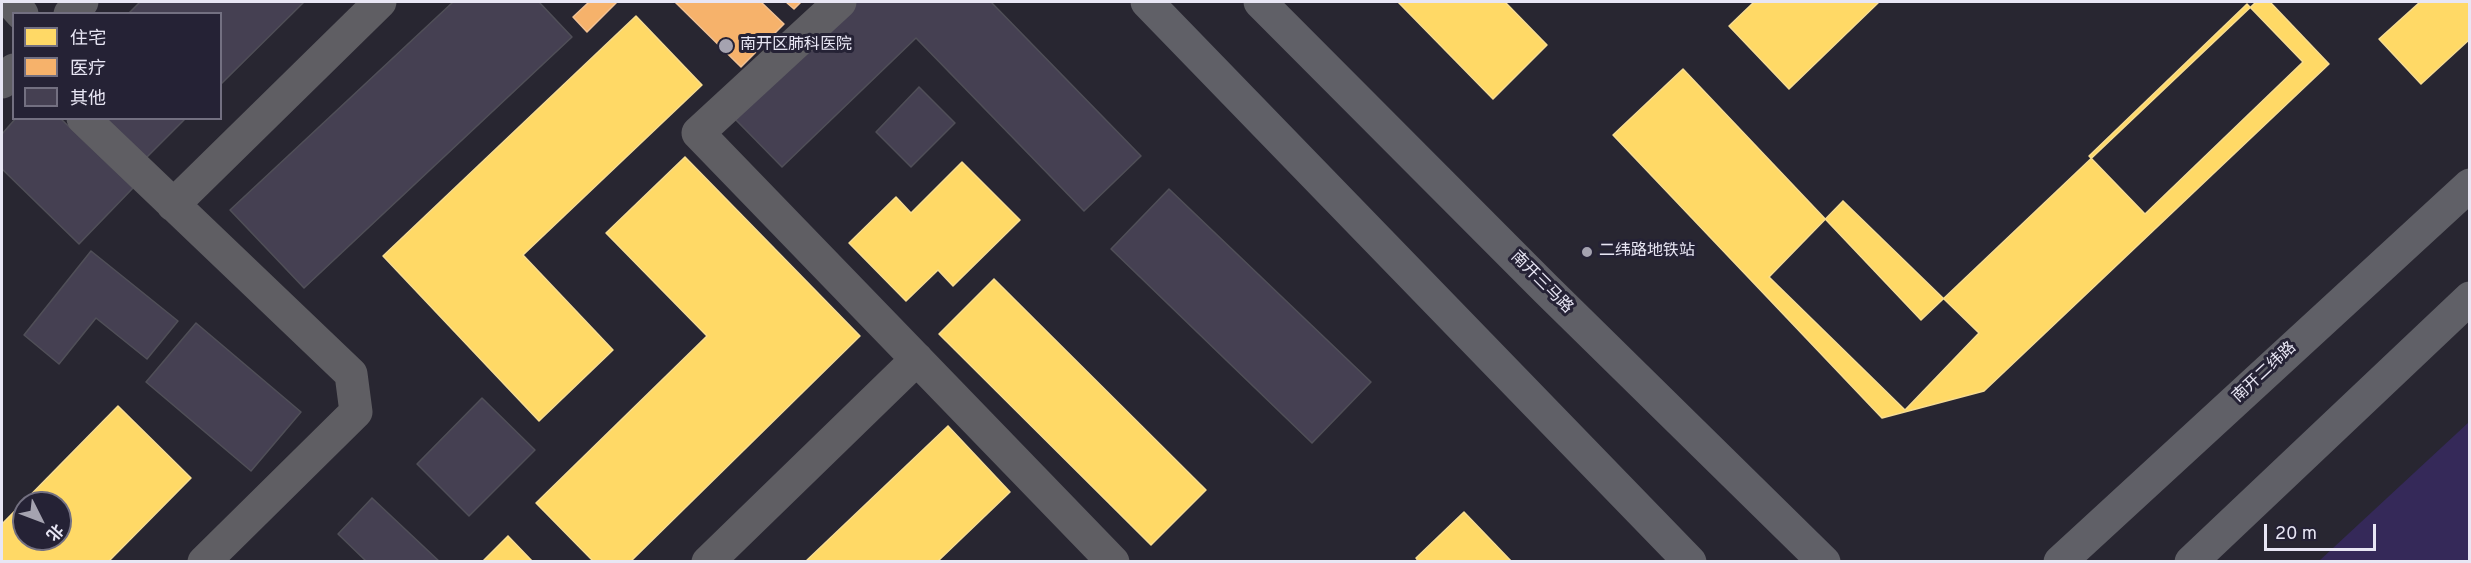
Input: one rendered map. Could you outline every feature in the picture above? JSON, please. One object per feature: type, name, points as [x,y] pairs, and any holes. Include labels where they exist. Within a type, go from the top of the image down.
[{"type":"main road","points":[[1147,2],[1690,561]]},
{"type":"main road","name":"南开三马路","points":[[1260,2],[1547,290],[1824,561]]},
{"type":"main road","name":"南开二纬路","points":[[2060,561],[2469,185]]},
{"type":"main road","points":[[2191,561],[2469,298]]},
{"type":"street","points":[[173,205],[380,2]]},
{"type":"street","points":[[840,2],[698,133],[1113,561]]},
{"type":"street","points":[[85,120],[351,374],[356,412],[204,561]]},
{"type":"street","points":[[708,561],[917,359]]},
{"type":"shaded area","points":[[2469,422],[2469,561],[2319,561]]},
{"type":"building: 住宅","points":[[1398,2],[1505,2],[1547,45],[1493,99]]},
{"type":"building: 住宅","points":[[1754,2],[1879,2],[1789,89],[1729,26]]},
{"type":"building: 住宅","points":[[2256,2],[2270,2],[2329,64],[1984,391],[1882,418],[1613,135],[1683,69],[1921,320]]},
{"type":"building: 住宅","points":[[2420,2],[2470,2],[2470,39],[2421,84],[2379,39]]},
{"type":"building: 住宅","points":[[2247,4],[2303,62],[2145,214],[2089,156]]},
{"type":"building: 住宅","points":[[636,16],[702,85],[523,255],[613,350],[539,421],[383,256]]},
{"type":"building: 住宅","points":[[685,157],[860,336],[630,562],[594,562],[536,503],[707,336],[606,233]]},
{"type":"building: 住宅","points":[[962,162],[1020,220],[953,286],[938,270],[906,301],[849,243],[896,197],[911,213]]},
{"type":"building: 住宅","points":[[1843,201],[1979,333],[1905,410],[1769,277]]},
{"type":"building: 住宅","points":[[994,279],[1206,490],[1151,545],[939,334]]},
{"type":"building: 住宅","points":[[118,406],[191,478],[108,562],[2,562],[2,524],[12,514],[12,551],[72,551],[72,491],[34,491]]},
{"type":"building: 住宅","points":[[948,426],[1010,492],[937,562],[805,562]]},
{"type":"building: 住宅","points":[[1464,512],[1512,562],[1419,562],[1416,558]]},
{"type":"building: 住宅","points":[[508,536],[533,562],[482,562]]},
{"type":"building: 医疗","points":[[589,2],[617,2],[587,32],[573,17]]},
{"type":"building: 医疗","points":[[675,2],[761,2],[784,24],[741,67]]},
{"type":"building: 医疗","points":[[786,2],[801,2],[794,9]]},
{"type":"building: 其他","points":[[140,2],[304,2],[222,83],[222,12],[130,12]]},
{"type":"building: 其他","points":[[453,2],[539,2],[572,37],[304,288],[230,210]]},
{"type":"building: 其他","points":[[855,2],[991,2],[1141,156],[1084,211],[916,38],[782,167],[734,118]]},
{"type":"building: 其他","points":[[919,87],[955,123],[911,167],[876,132]]},
{"type":"building: 其他","points":[[14,120],[62,120],[133,188],[79,244],[2,169],[2,134]]},
{"type":"building: 其他","points":[[97,120],[184,120],[140,164]]},
{"type":"building: 其他","points":[[1169,189],[1371,382],[1312,443],[1111,249]]},
{"type":"building: 其他","points":[[91,251],[178,321],[147,359],[96,318],[59,364],[24,335]]},
{"type":"building: 其他","points":[[196,323],[301,412],[251,471],[146,382]]},
{"type":"building: 其他","points":[[482,398],[535,450],[469,516],[417,464]]},
{"type":"building: 其他","points":[[372,498],[440,562],[367,562],[338,534]]},
{"type":"place","name":"南开区肺科医院","points":[[726,46]]},
{"type":"place","name":"二纬路地铁站","points":[[1587,252]]}]
